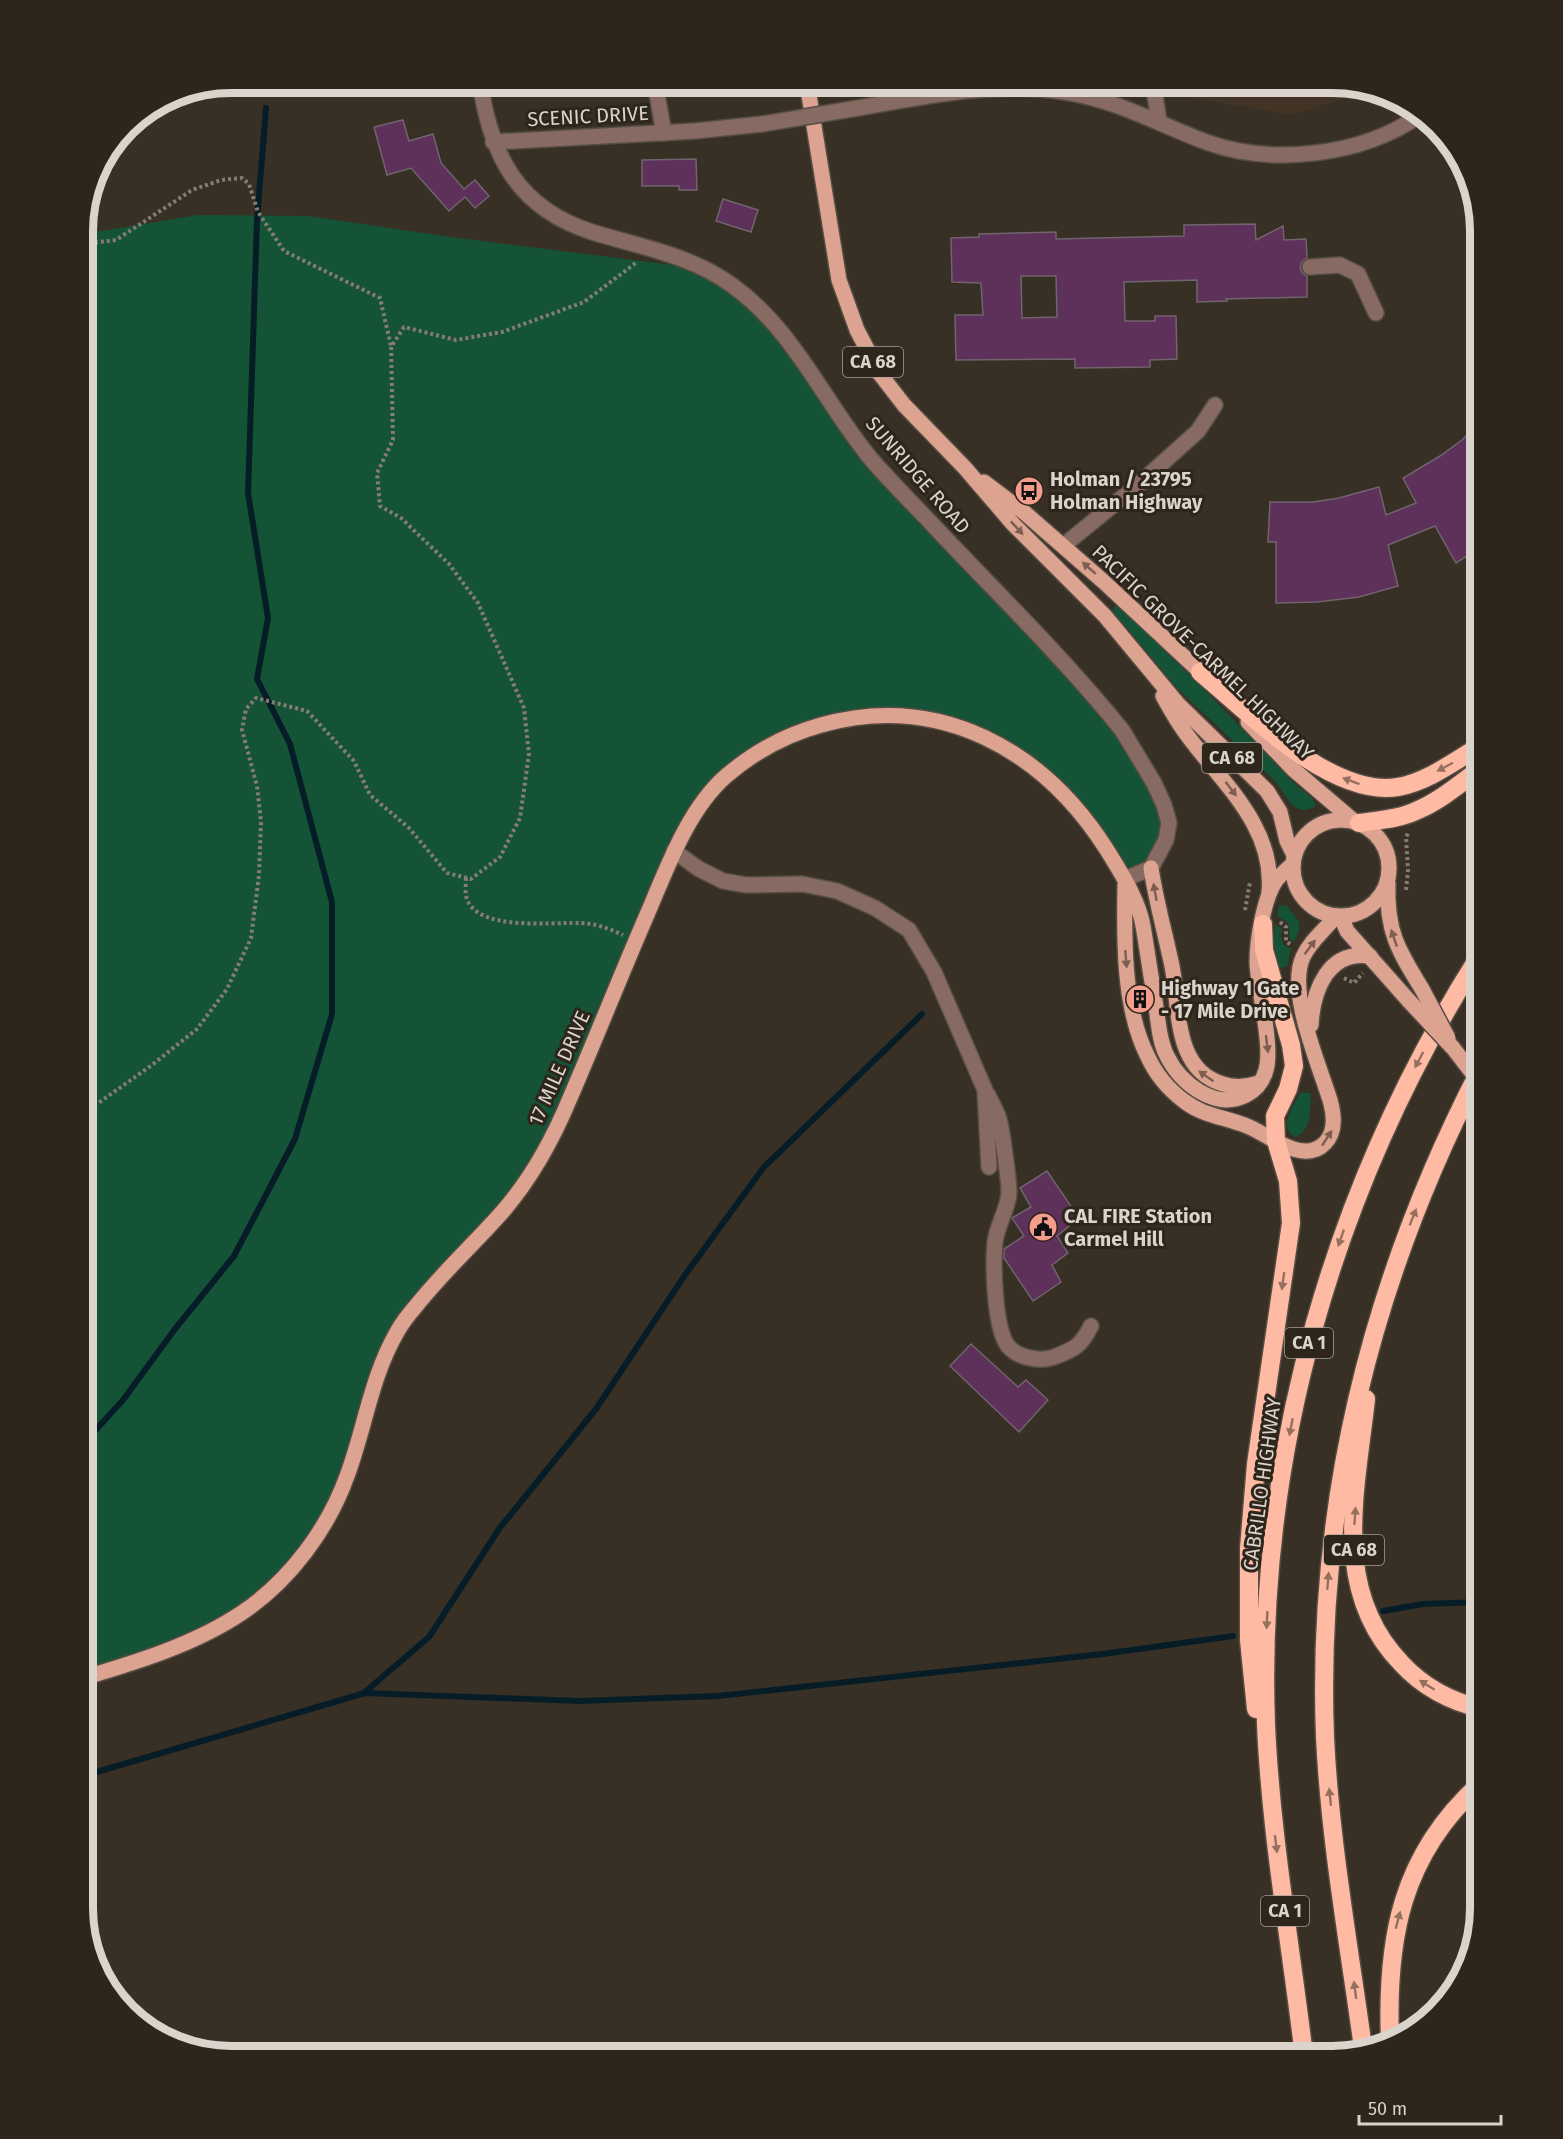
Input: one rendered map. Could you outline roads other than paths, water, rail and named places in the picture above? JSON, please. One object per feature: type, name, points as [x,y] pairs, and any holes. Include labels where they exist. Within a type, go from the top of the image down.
[{"type":"highway","points":[[1200,672],[1298,753],[1332,772],[1368,786],[1385,788],[1408,784],[1470,752]]},
{"type":"highway","points":[[1357,822],[1397,817],[1417,811],[1470,776]]},
{"type":"highway","points":[[1268,921],[1264,950],[1294,1060],[1292,1081],[1275,1116],[1276,1141],[1288,1181],[1291,1223],[1254,1485],[1248,1599],[1252,1681],[1258,1723],[1268,1765]]},
{"type":"highway","name":"CABRILLO HIGHWAY","points":[[1303,2046],[1276,1845],[1268,1765],[1266,1670],[1272,1557],[1282,1474],[1307,1351],[1329,1271],[1377,1146],[1422,1053],[1470,972]]},
{"type":"highway","points":[[1362,2042],[1329,1790],[1325,1740],[1324,1659],[1329,1576],[1338,1495],[1353,1412],[1374,1332],[1414,1215],[1446,1138],[1470,1090]]},
{"type":"highway","name":"CA 68","points":[[1374,1332],[1354,1527],[1355,1570],[1360,1597],[1376,1632],[1390,1652],[1408,1671],[1451,1699],[1470,1705]]},
{"type":"highway","points":[[1390,2033],[1391,1959],[1395,1932],[1406,1893],[1421,1859],[1441,1828],[1470,1794]]},
{"type":"main road","name":"PACIFIC GROVE-CARMEL HIGHWAY","points":[[809,93],[835,260],[850,311],[870,356],[885,382],[1021,532],[1105,616],[1151,672],[1204,730],[1271,796],[1280,812],[1293,859]]},
{"type":"main road","name":"PACIFIC GROVE-CARMEL HIGHWAY","points":[[965,468],[1007,498],[1128,603],[1200,672],[1294,770],[1357,822]]},
{"type":"main road","points":[[1151,672],[1181,726],[1233,791],[1251,819],[1268,862],[1270,880],[1266,905],[1268,921],[1257,960],[1268,1060],[1261,1082],[1233,1087],[1210,1080],[1199,1071],[1186,1052],[1151,868]]},
{"type":"main road","name":"17 MILE DRIVE","points":[[93,1674],[176,1646],[219,1627],[247,1610],[278,1583],[311,1544],[337,1503],[350,1470],[380,1368],[398,1329],[427,1293],[524,1186],[541,1160],[567,1105],[674,851],[698,810],[720,781],[769,745],[802,730],[838,720],[870,715],[902,714],[934,719],[963,728],[1021,757],[1044,775],[1070,801],[1098,836],[1125,879],[1142,919],[1159,1032],[1169,1061],[1187,1083],[1211,1097],[1229,1100],[1238,1098],[1251,1092],[1261,1082]]},
{"type":"main road","points":[[1266,905],[1274,884],[1293,859],[1299,843],[1316,827],[1334,820],[1357,822]]},
{"type":"main road","name":"CA 68","points":[[1357,822],[1373,831],[1384,844],[1389,860],[1388,906],[1392,934],[1453,1048]]},
{"type":"main road","name":"CA 68","points":[[1293,859],[1292,870],[1296,885],[1304,898],[1324,914],[1338,917],[1369,963],[1409,1001],[1453,1048],[1470,1070]]},
{"type":"main road","points":[[1125,879],[1124,934],[1133,1012],[1147,1057],[1164,1082],[1186,1102],[1211,1116],[1246,1125],[1295,1150],[1310,1151],[1322,1146],[1330,1136],[1333,1124],[1332,1107],[1299,994],[1299,971],[1305,951],[1338,917],[1358,914],[1372,904],[1383,892],[1389,877]]},
{"type":"main road","points":[[1312,1043],[1312,1006],[1324,977],[1331,968],[1347,958],[1357,955],[1369,963]]},
{"type":"street","name":"SUNRIDGE ROAD","points":[[481,93],[493,142],[511,175],[534,201],[583,229],[658,250],[719,277],[734,286],[765,313],[793,345],[872,459],[1108,712],[1144,765],[1167,814],[1166,840],[1151,868]]},
{"type":"street","points":[[657,93],[664,133]]},
{"type":"street","name":"SCENIC DRIVE","points":[[493,142],[664,133],[762,124],[945,93]]},
{"type":"street","name":"SCENIC DRIVE","points":[[1070,93],[1130,109],[1208,143],[1232,150],[1260,154],[1287,155],[1343,148],[1388,133],[1413,119]]},
{"type":"street","points":[[1155,93],[1159,122]]},
{"type":"street","points":[[1310,267],[1340,265],[1358,274],[1376,313]]},
{"type":"street","points":[[1063,546],[1139,484],[1198,431],[1215,405]]},
{"type":"street","points":[[674,851],[699,869],[723,881],[746,885],[802,884],[837,891],[875,908],[909,930],[934,972],[999,1117],[1009,1194],[996,1240],[994,1263],[993,1287],[1002,1335],[1008,1346],[1022,1356],[1046,1360],[1076,1348],[1085,1339],[1091,1326]]},
{"type":"street","points":[[1125,879],[1151,868]]},
{"type":"street","points":[[985,1090],[989,1167]]},
{"type":"waterway","points":[[93,1433],[123,1400],[175,1329],[234,1256],[295,1139],[332,1014],[332,902],[290,744],[257,679],[268,618],[248,493],[257,220],[266,108]]},
{"type":"waterway","points":[[365,1692],[429,1637],[499,1529],[596,1409],[685,1275],[764,1167],[922,1014]]},
{"type":"waterway","points":[[1383,1611],[1423,1604],[1470,1602]]},
{"type":"waterway","points":[[93,1773],[365,1693],[579,1701],[718,1696],[1103,1654],[1233,1636]]},
{"type":"place","name":"Holman / 23795 Holman Highway","points":[[1029,491]]},
{"type":"place","name":"Highway 1 Gate - 17 Mile Drive","points":[[1140,999]]},
{"type":"place","name":"CAL FIRE Station Carmel Hill","points":[[1043,1227]]}]
